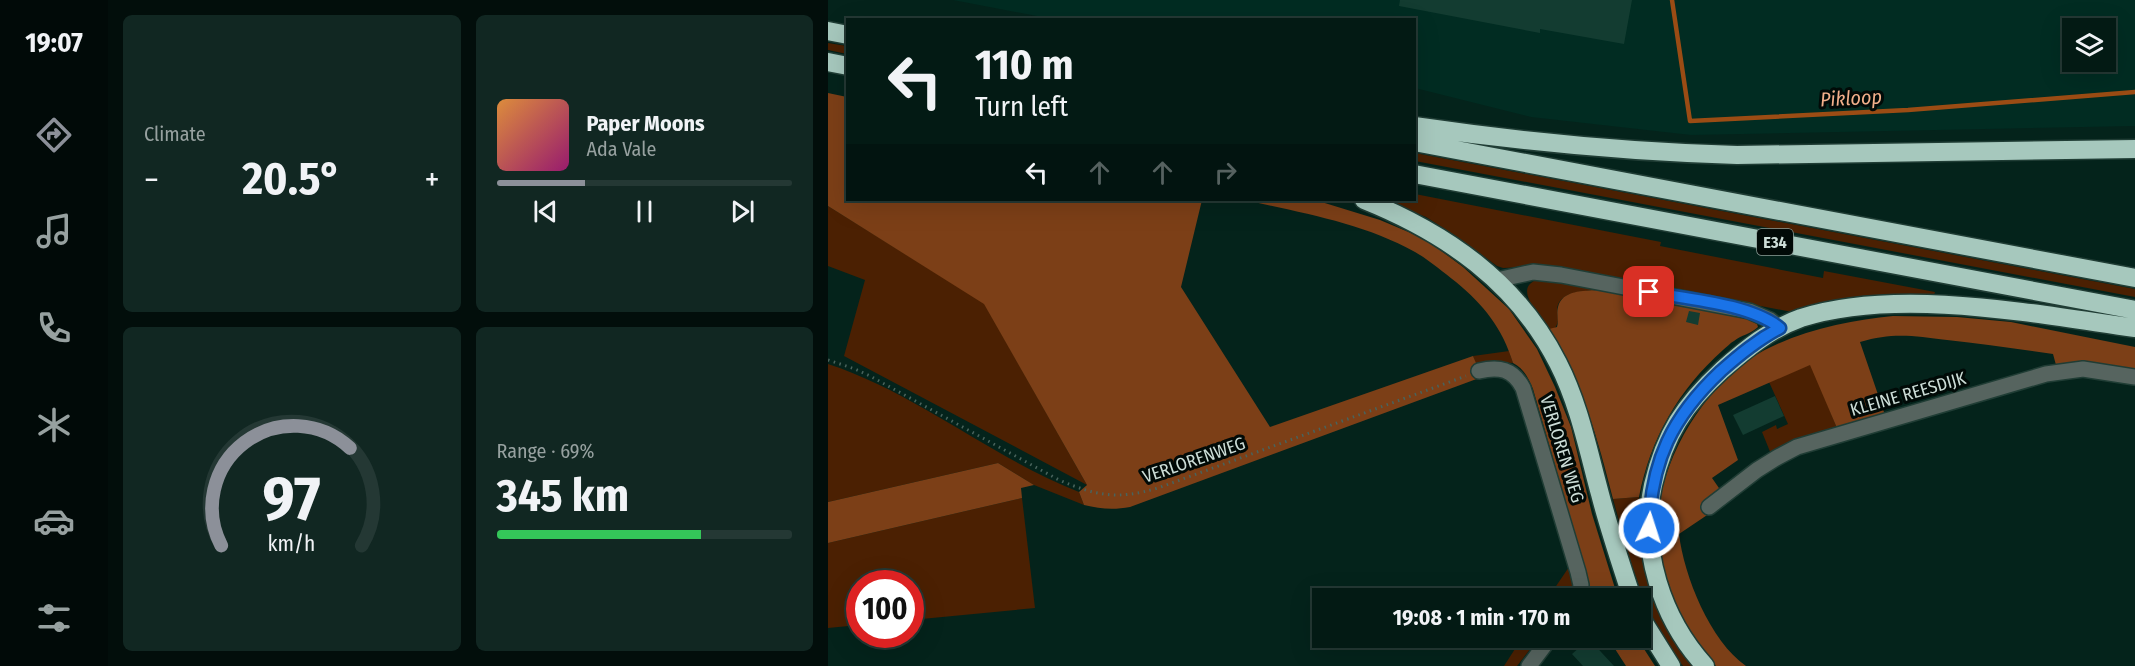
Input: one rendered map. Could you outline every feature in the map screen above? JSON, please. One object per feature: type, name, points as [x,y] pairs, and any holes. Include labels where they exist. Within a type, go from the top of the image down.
[{"type":"highway","points":[[828,31],[846,35]]},
{"type":"highway","points":[[828,62],[846,66]]},
{"type":"highway","points":[[1416,126],[1573,147],[1689,154],[2135,149]]},
{"type":"highway","name":"E34","points":[[1416,142],[2135,278]]},
{"type":"highway","name":"E34","points":[[1416,174],[2135,310]]},
{"type":"highway","points":[[1366,201],[1409,219],[1460,250],[1497,280],[1522,307],[1542,334],[1559,364],[1582,426],[1600,495],[1629,588]]},
{"type":"highway","points":[[1705,666],[1683,637],[1662,594],[1651,552],[1649,528],[1653,488],[1665,443],[1688,406],[1702,388],[1759,339],[1800,319],[1843,308],[1887,304],[1959,306],[2135,328]]},
{"type":"highway","points":[[1651,634],[1671,666]]},
{"type":"street","points":[[1497,280],[1533,272],[1561,275],[1749,311],[1770,320],[1780,328]]},
{"type":"street","name":"VERLOREN WEG","points":[[1479,371],[1502,369],[1519,380],[1523,388],[1578,572],[1581,588]]},
{"type":"street","name":"KLEINE REESDIJK","points":[[1708,507],[1778,457],[1820,439],[2056,372],[2083,369],[2135,377]]},
{"type":"street","points":[[1529,666],[1543,648]]},
{"type":"path","name":"VERLORENWEG","points":[[828,360],[870,376],[1059,480],[1077,488],[1114,496],[1135,495],[1158,488],[1479,371]]},
{"type":"shaded area","points":[[953,0],[2135,0],[2135,126],[1691,135],[1531,117],[1416,88],[1416,18],[1048,18]]},
{"type":"shaded area","points":[[828,43],[846,46],[846,54],[828,50]]},
{"type":"shaded area","points":[[828,93],[846,97],[846,201],[1202,201],[1181,287],[1270,427],[1473,356],[1482,377],[1130,507],[1107,509],[1084,505],[1079,492],[1087,485],[984,304],[828,206]]},
{"type":"shaded area","points":[[1416,153],[2135,289],[2135,297],[1416,161]]},
{"type":"shaded area","points":[[1416,194],[1661,242],[1660,246],[1823,278],[1824,271],[1935,292],[1933,298],[1797,313],[1553,266],[1503,268],[1426,217],[1386,201],[1416,201]]},
{"type":"shaded area","points":[[1249,201],[1318,201],[1380,220],[1425,239],[1463,267],[1509,309],[1537,349],[1571,427],[1592,514],[1615,588],[1588,588],[1533,389],[1525,374],[1513,363],[1504,339],[1491,318],[1456,282],[1415,252],[1375,233],[1332,220]]},
{"type":"shaded area","points":[[828,206],[984,303],[1087,485],[844,356],[865,280],[828,266]]},
{"type":"shaded area","points":[[1545,278],[1597,290],[1572,293],[1562,299],[1558,304],[1557,324],[1554,329],[1549,329],[1533,307],[1527,292],[1528,286],[1534,281]]},
{"type":"shaded area","points":[[1597,290],[1743,317],[1757,324],[1758,327],[1723,350],[1707,365],[1680,398],[1659,435],[1639,497],[1613,499],[1588,411],[1571,369],[1549,329],[1557,327],[1558,307],[1564,297],[1574,292]]},
{"type":"shaded area","points":[[1893,316],[1957,317],[2011,322],[2135,347],[2135,372],[2084,364],[2056,365],[2053,354],[1924,337],[1893,336],[1860,342],[1885,415],[1837,428],[1810,365],[1718,405],[1738,460],[1712,478],[1728,501],[1679,534],[1693,588],[1710,624],[1733,655],[1746,666],[1716,666],[1694,638],[1676,607],[1667,584],[1659,547],[1659,510],[1663,485],[1683,436],[1697,413],[1731,374],[1765,350],[1819,329]]},
{"type":"shaded area","points":[[1509,351],[1513,363],[1494,362],[1477,367],[1473,356]]},
{"type":"shaded area","points":[[828,364],[893,391],[1016,462],[1079,492],[1084,505],[1034,485],[998,463],[828,502]]},
{"type":"shaded area","points":[[1811,364],[1837,428],[1771,454],[1762,432],[1776,425],[1777,429],[1788,424],[1769,382]]},
{"type":"shaded area","points":[[998,463],[1034,485],[1021,488],[1022,498],[828,543],[828,502]]},
{"type":"shaded area","points":[[1639,497],[1644,553],[1651,588],[1639,587],[1613,499]]},
{"type":"shaded area","points":[[1022,498],[1035,608],[924,619],[924,570],[846,570],[846,626],[828,628],[828,543]]},
{"type":"shaded area","points":[[1569,567],[1574,588],[1555,588]]},
{"type":"shaded area","points":[[1651,588],[1664,623],[1695,666],[1683,666],[1669,648],[1651,614]]},
{"type":"shaded area","points":[[1516,648],[1531,648],[1517,666],[1504,666]]},
{"type":"shaded area","points":[[1614,648],[1643,648],[1655,666],[1626,666]]},
{"type":"building","points":[[1400,0],[1632,0],[1624,44],[1540,29],[1540,33],[1399,6]]},
{"type":"building","points":[[1689,311],[1700,313],[1698,325],[1686,322]]},
{"type":"building","points":[[1775,396],[1784,416],[1743,435],[1733,415]]},
{"type":"building","points":[[1579,648],[1597,648],[1614,666],[1583,666],[1572,654]]},
{"type":"waterway","name":"Pikloop","points":[[1672,0],[1690,121],[1908,110],[2135,92]]},
{"type":"route","points":[[1649,292],[1749,311],[1770,320],[1780,328],[1759,339],[1702,388],[1676,424],[1665,443],[1658,467],[1653,488],[1649,528]]}]
